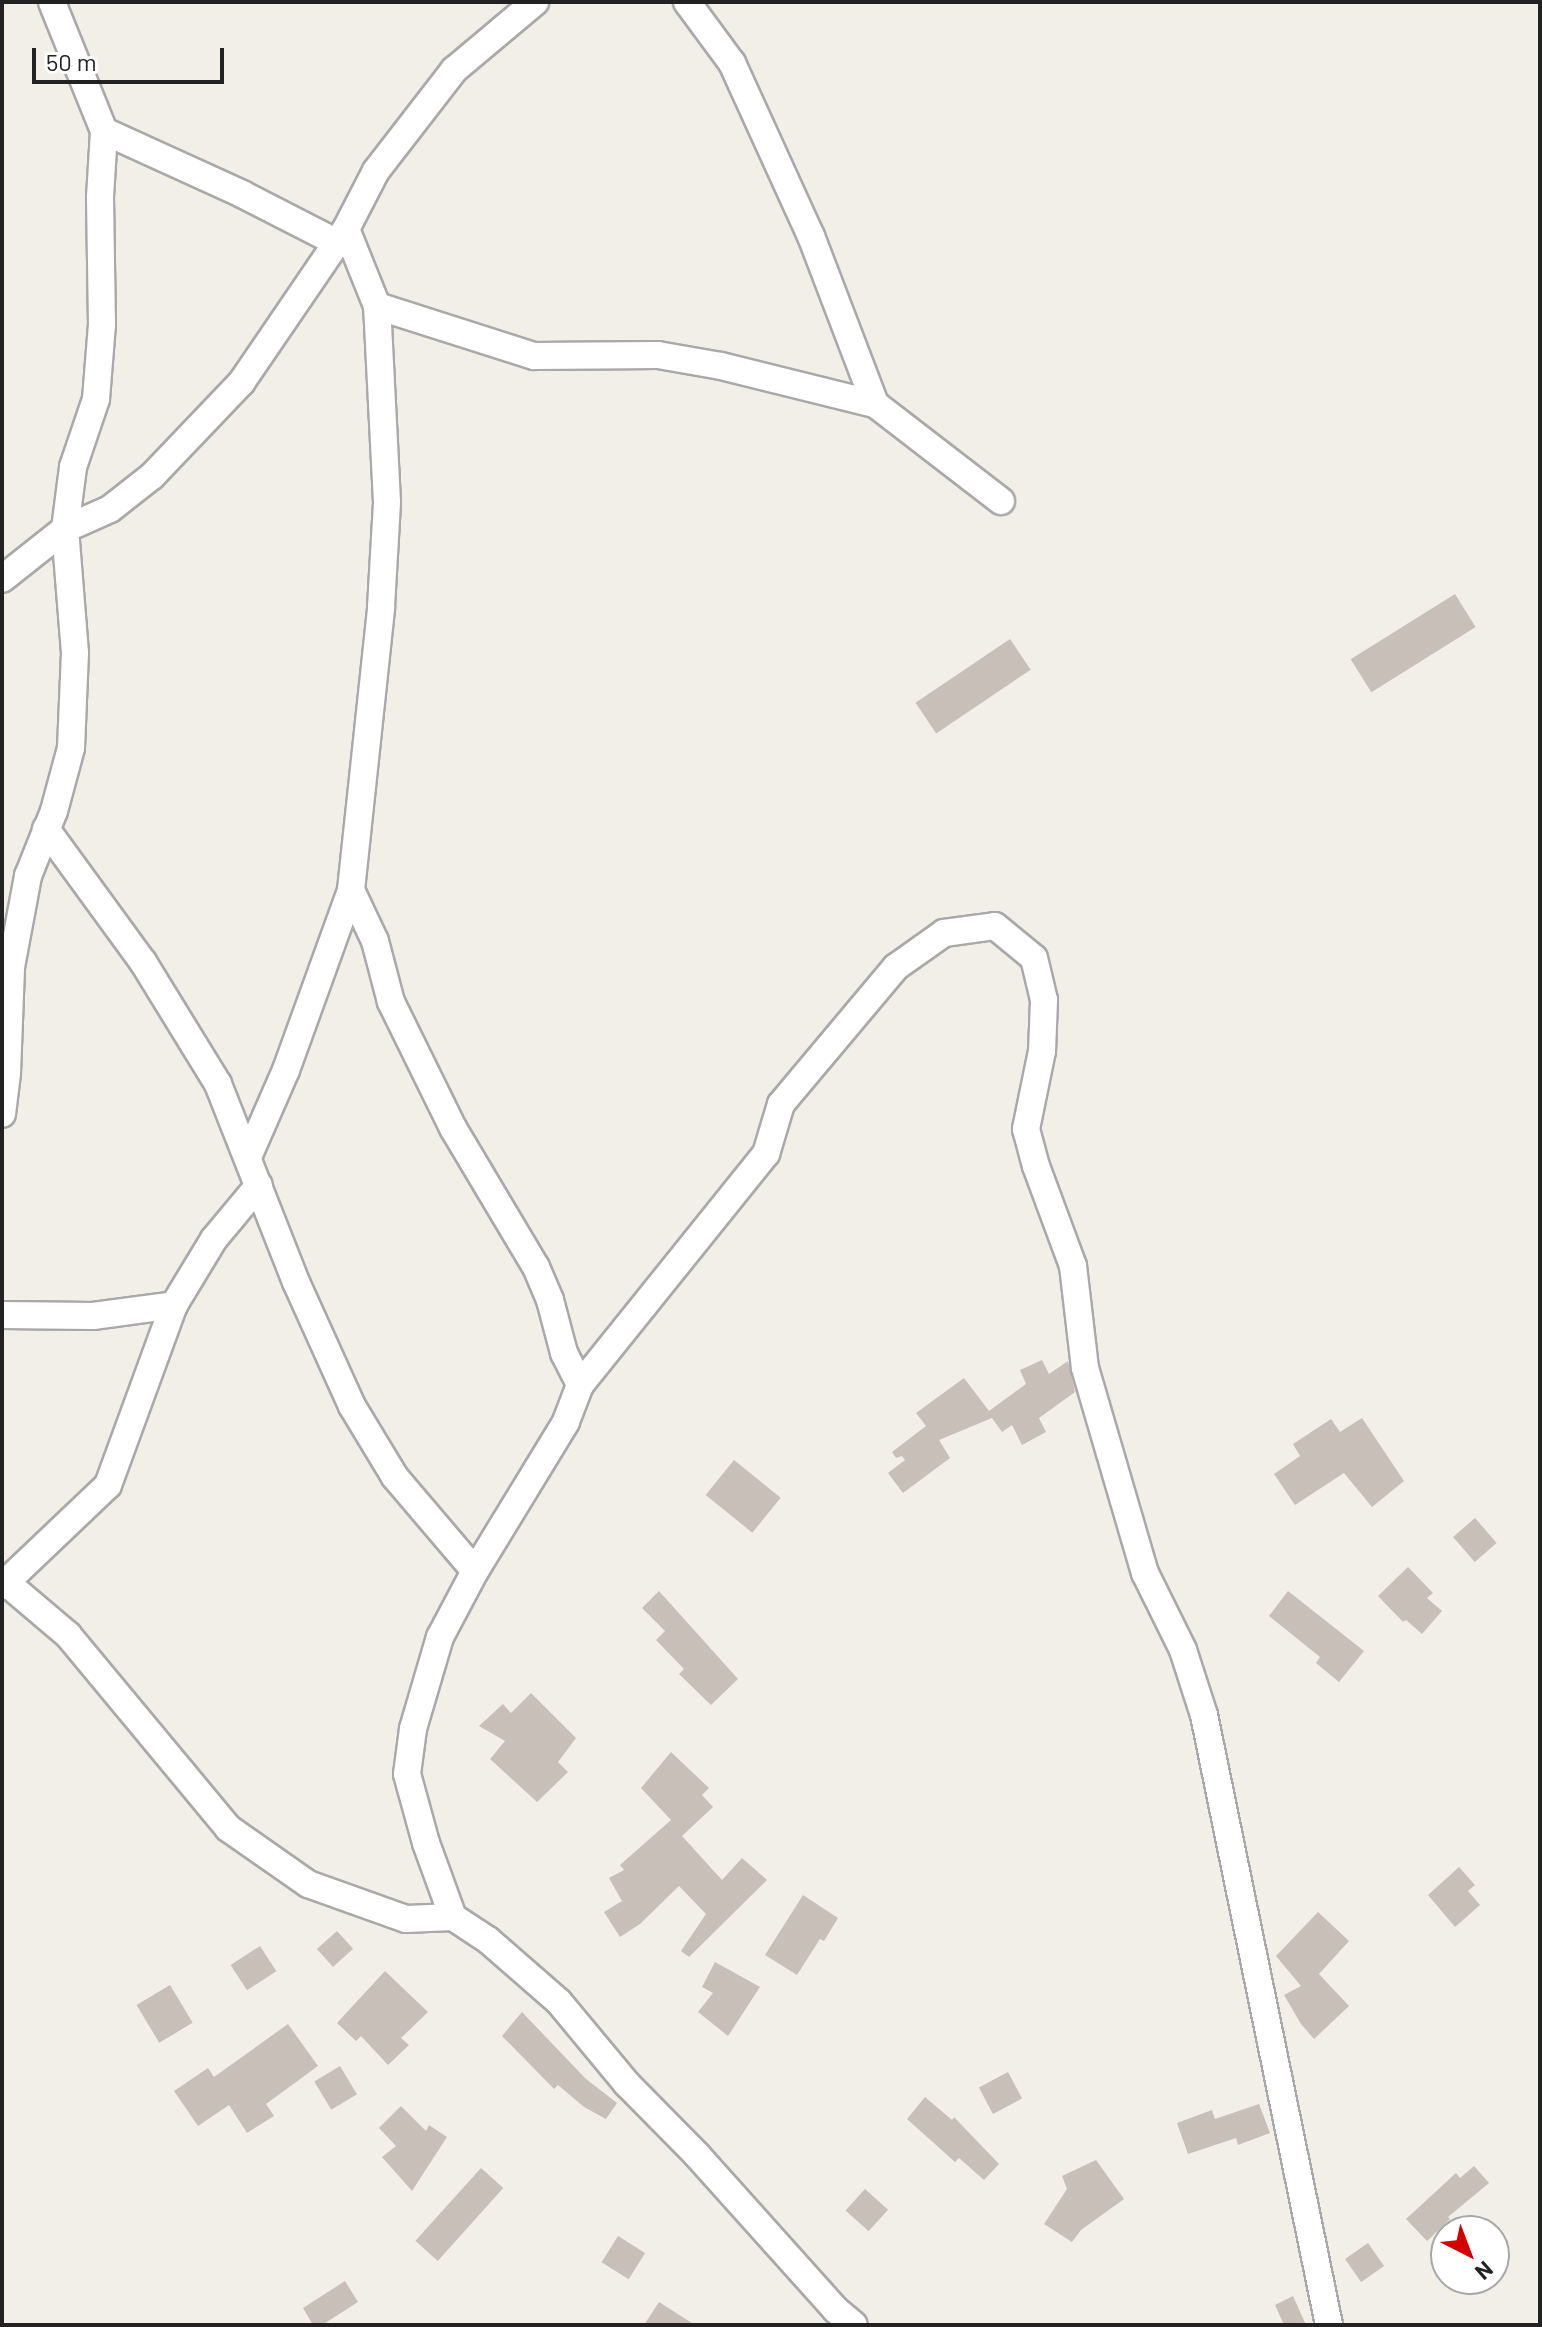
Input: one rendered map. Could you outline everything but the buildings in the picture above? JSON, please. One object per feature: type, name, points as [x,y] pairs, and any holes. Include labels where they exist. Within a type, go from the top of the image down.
[{"type":"street","points":[[2,1114],[7,1073],[11,967],[28,876],[71,748],[75,653],[65,529],[73,467],[96,399],[102,325],[100,197],[104,131],[52,2]]},
{"type":"street","points":[[2,579],[65,529],[110,509],[152,476],[241,383],[341,236],[376,171],[454,70],[535,2]]},
{"type":"street","points":[[687,2],[732,63],[811,236],[875,404]]},
{"type":"street","points":[[104,131],[341,236],[377,306],[387,502],[381,607],[351,890],[286,1070],[248,1157]]},
{"type":"street","points":[[377,306],[534,356],[658,355],[721,366],[875,404],[1001,501]]},
{"type":"street","points":[[46,829],[120,927],[189,1031],[231,1110],[296,1282],[352,1406],[395,1477],[475,1571]]},
{"type":"street","points":[[351,890],[375,941],[391,1002],[453,1128],[536,1267],[550,1300],[564,1353],[580,1385]]},
{"type":"street","points":[[453,1917],[426,1843],[407,1774],[413,1729],[440,1637],[475,1571],[566,1422],[580,1385],[766,1154],[781,1104],[896,967],[944,933],[995,926],[1034,958],[1044,1013],[1042,1051],[1026,1129],[1036,1166],[1073,1266],[1085,1368],[1145,1573],[1183,1650],[1204,1715],[1329,2325]]},
{"type":"street","points":[[259,1185],[214,1239],[174,1305],[108,1485],[3,1583],[68,1635],[228,1828],[308,1884],[406,1919],[453,1917],[488,1940],[559,2002],[627,2084],[697,2155],[836,2310],[854,2325]]},
{"type":"street","points":[[2,1315],[93,1316],[174,1305]]}]
